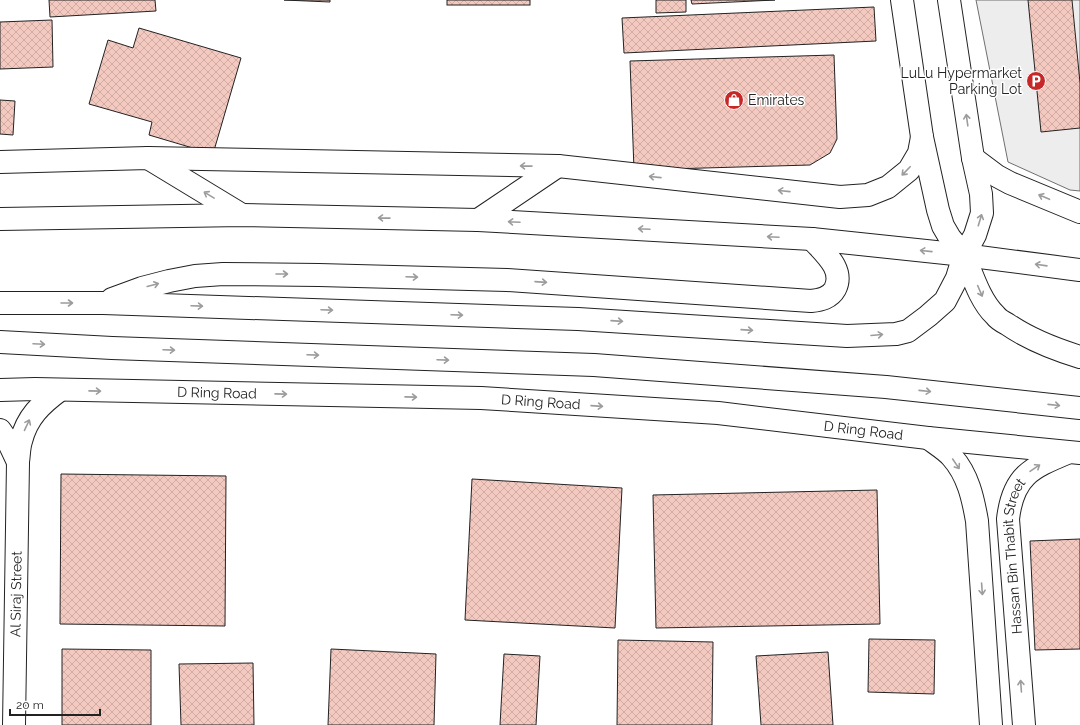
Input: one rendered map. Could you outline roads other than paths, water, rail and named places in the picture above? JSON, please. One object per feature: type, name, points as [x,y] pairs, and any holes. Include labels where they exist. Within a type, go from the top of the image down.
[{"type":"main road","points":[[902,0],[922,137],[943,226],[950,238],[964,255],[982,297],[994,315],[1017,331],[1034,340],[1051,348],[1080,357]]},
{"type":"main road","points":[[0,303],[103,303],[578,319],[847,336],[896,334],[908,331],[945,301],[957,278],[964,255],[975,235],[982,213],[981,194],[973,158],[949,0]]},
{"type":"main road","points":[[0,162],[148,158],[558,166],[840,198],[868,195],[888,187],[908,170],[919,153],[922,137]]},
{"type":"main road","points":[[148,158],[242,215]]},
{"type":"main road","points":[[973,158],[997,176],[1010,183],[1080,212]]},
{"type":"main road","points":[[478,220],[558,166]]},
{"type":"main road","points":[[0,219],[242,215],[478,220],[812,239],[964,255],[1080,270]]},
{"type":"main road","points":[[103,303],[142,288],[169,281],[195,276],[223,274],[507,280],[811,301],[822,300],[832,294],[838,284],[838,273],[833,262],[812,239]]},
{"type":"main road","points":[[0,342],[112,348],[594,365],[892,388],[1080,408]]},
{"type":"main road","name":"D Ring Road","points":[[0,390],[35,389],[482,398],[718,413],[928,438],[1076,451]]},
{"type":"main road","name":"Al Siraj Street","points":[[9,721],[18,462],[21,440],[29,420],[42,403],[60,390]]},
{"type":"main road","name":"Al Siraj Street","points":[[0,430],[9,443],[18,462]]},
{"type":"main road","points":[[928,438],[952,457],[964,474],[973,498],[977,521],[991,725]]},
{"type":"main road","name":"Hassan Bin Thabit Street","points":[[1024,725],[1008,519],[1010,502],[1017,486],[1027,473],[1041,464],[1076,451]]},
{"type":"place","name":"LuLu Hypermarket Parking Lot","points":[[1036,81]]},
{"type":"place","name":"Emirates","points":[[734,100]]}]
